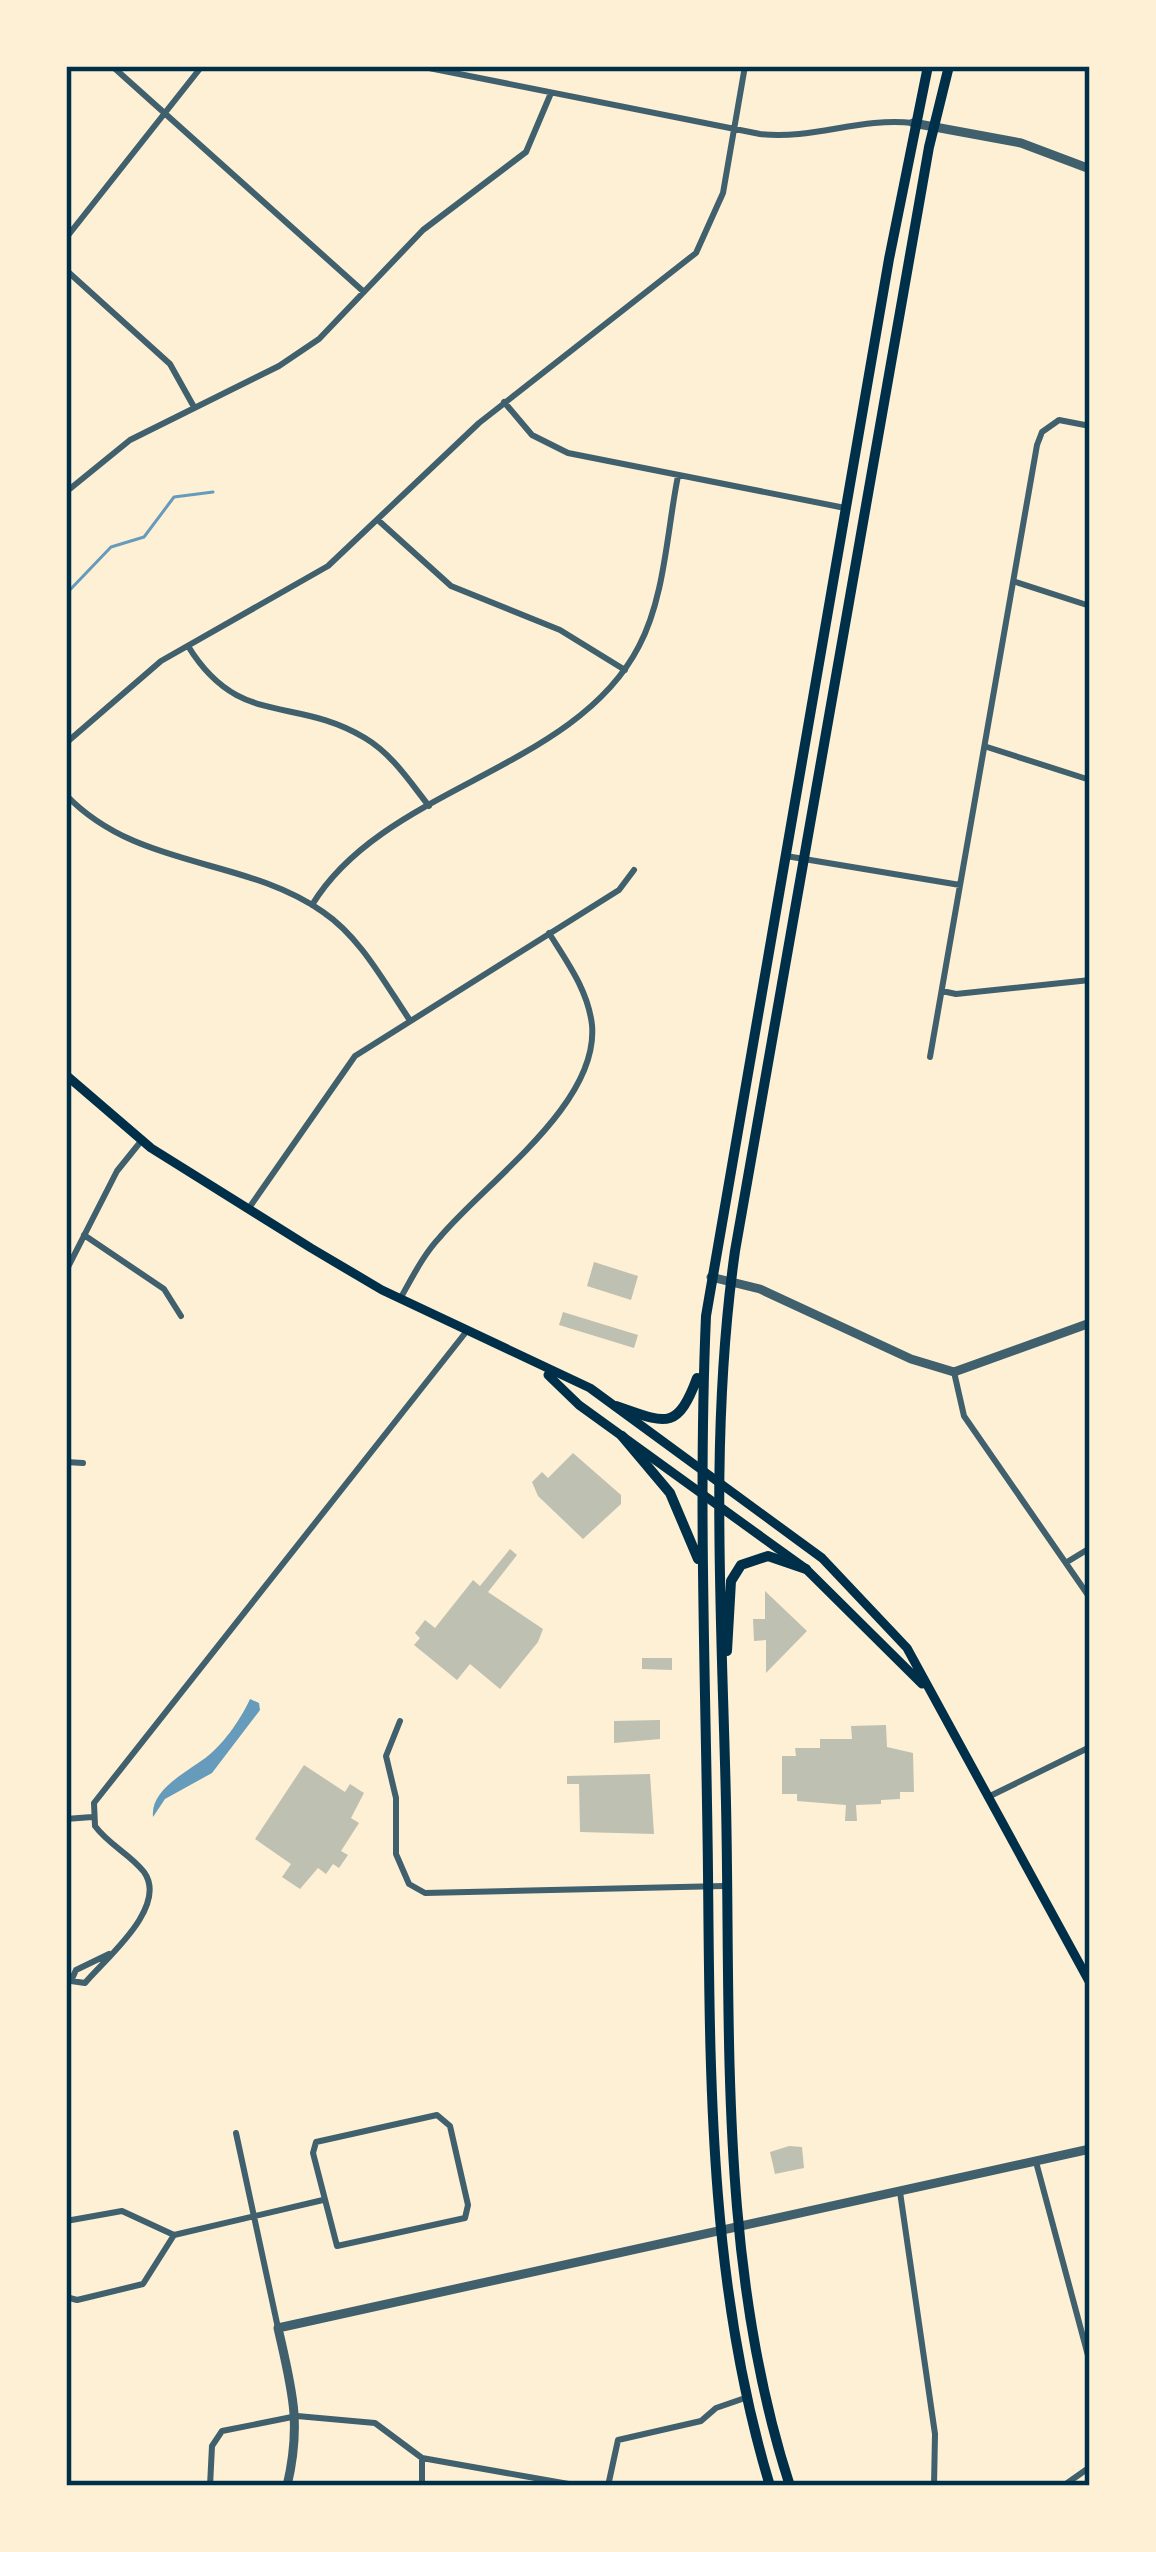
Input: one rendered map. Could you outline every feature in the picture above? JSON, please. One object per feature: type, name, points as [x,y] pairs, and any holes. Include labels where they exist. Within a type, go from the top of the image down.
[{"type":"highway","points":[[770,2486],[745,2398],[718,2230],[701,1570],[703,1364],[711,1276],[914,123],[928,66]]},
{"type":"highway","points":[[790,2486],[759,2373],[736,2227],[720,1506],[731,1280],[933,126],[949,66]]},
{"type":"highway","points":[[845,508],[864,512]]},
{"type":"highway","points":[[616,1406],[656,1420],[680,1415],[689,1405],[703,1364]]},
{"type":"highway","points":[[622,1436],[670,1493],[701,1570]]},
{"type":"highway","points":[[723,1666],[736,1570],[762,1556],[806,1568]]},
{"type":"main road","points":[[66,1075],[142,1140],[400,1299],[543,1371],[590,1388],[807,1546],[908,1648],[1090,1983]]},
{"type":"main road","points":[[543,1371],[622,1436],[806,1568],[930,1693]]},
{"type":"street","points":[[112,66],[364,292]]},
{"type":"street","points":[[66,238],[202,66]]},
{"type":"street","points":[[419,66],[735,129],[795,136],[865,121],[914,123],[1021,143],[1090,169]]},
{"type":"street","points":[[66,743],[187,644],[328,566],[505,402],[695,253],[718,212],[745,66]]},
{"type":"street","points":[[66,492],[130,440],[301,353],[423,230],[526,152],[551,93]]},
{"type":"street","points":[[66,270],[170,364],[194,407]]},
{"type":"street","points":[[505,402],[532,435],[554,448],[845,508]]},
{"type":"street","points":[[930,1057],[1037,445],[1048,426],[1064,419],[1090,426]]},
{"type":"street","points":[[311,905],[346,858],[577,716],[625,670],[649,624],[678,476]]},
{"type":"street","points":[[379,521],[451,586],[569,635],[625,670]]},
{"type":"street","points":[[1016,582],[1090,606]]},
{"type":"street","points":[[187,644],[206,675],[225,692],[363,736],[387,755],[429,806]]},
{"type":"street","points":[[986,747],[1090,780]]},
{"type":"street","points":[[66,795],[135,845],[311,905],[349,937],[409,1018]]},
{"type":"street","points":[[784,856],[960,885]]},
{"type":"street","points":[[249,1208],[342,1068],[409,1018],[619,890],[634,869]]},
{"type":"street","points":[[400,1299],[441,1235],[580,1082],[591,1046],[588,1003],[549,933]]},
{"type":"street","points":[[942,991],[956,994],[1090,980]]},
{"type":"street","points":[[66,1271],[117,1171],[142,1140]]},
{"type":"street","points":[[83,1235],[164,1288],[182,1316]]},
{"type":"street","points":[[711,1276],[731,1280],[911,1359],[954,1372],[1016,1354],[1090,1323]]},
{"type":"street","points":[[110,1954],[76,1970],[71,1981],[85,1983],[110,1954],[143,1913],[150,1892],[144,1873],[106,1840],[93,1817],[98,1797],[466,1332]]},
{"type":"street","points":[[954,1372],[964,1416],[1090,1598]]},
{"type":"street","points":[[66,1462],[83,1463]]},
{"type":"street","points":[[1066,1563],[1090,1548]]},
{"type":"street","points":[[400,1721],[386,1756],[396,1798],[396,1854],[409,1884],[425,1892],[728,1886]]},
{"type":"street","points":[[988,1797],[1090,1747]]},
{"type":"street","points":[[66,1819],[93,1817]]},
{"type":"street","points":[[437,2115],[447,2120],[468,2205],[461,2221],[340,2247],[323,2200],[313,2153],[316,2142],[437,2115]]},
{"type":"street","points":[[236,2133],[297,2416],[287,2486]]},
{"type":"street","points":[[278,2328],[1090,2150]]},
{"type":"street","points":[[1036,2162],[1090,2363]]},
{"type":"street","points":[[900,2192],[935,2434],[934,2486]]},
{"type":"street","points":[[66,2222],[122,2211],[174,2235],[323,2200]]},
{"type":"street","points":[[66,2297],[76,2300],[143,2284],[174,2235]]},
{"type":"street","points":[[608,2486],[618,2440],[701,2421],[722,2404],[745,2398]]},
{"type":"street","points":[[210,2486],[212,2446],[222,2431],[297,2416],[375,2423],[422,2458],[580,2486]]},
{"type":"street","points":[[422,2458],[422,2486]]},
{"type":"street","points":[[1064,2486],[1090,2468]]},
{"type":"water","points":[[250,1699],[259,1703],[260,1710],[212,1773],[165,1799],[153,1817],[164,1789],[215,1750]]},
{"type":"building","points":[[594,1262],[638,1276],[631,1300],[587,1286]]},
{"type":"building","points":[[563,1312],[638,1335],[634,1348],[559,1325]]},
{"type":"building","points":[[573,1453],[621,1495],[621,1504],[583,1539],[538,1496],[532,1482],[542,1472],[548,1478]]},
{"type":"building","points":[[510,1549],[517,1555],[488,1592],[543,1629],[538,1642],[500,1689],[470,1664],[457,1680],[414,1645],[420,1638],[415,1633],[425,1620],[435,1628],[473,1580],[480,1586]]},
{"type":"building","points":[[765,1591],[807,1631],[766,1673],[766,1640],[754,1641],[753,1619],[765,1619]]},
{"type":"building","points":[[642,1658],[672,1658],[672,1670],[642,1669]]},
{"type":"building","points":[[660,1720],[660,1739],[614,1743],[614,1721]]},
{"type":"building","points":[[886,1725],[887,1747],[913,1753],[914,1792],[900,1792],[900,1799],[881,1800],[881,1804],[856,1805],[857,1821],[845,1821],[846,1805],[797,1801],[797,1794],[782,1794],[782,1756],[796,1756],[795,1748],[820,1748],[820,1739],[852,1739],[851,1726]]},
{"type":"building","points":[[304,1765],[345,1792],[350,1784],[364,1793],[351,1818],[359,1823],[341,1851],[348,1855],[339,1868],[333,1864],[326,1874],[318,1868],[300,1889],[282,1877],[291,1864],[255,1839]]},
{"type":"building","points":[[650,1774],[654,1834],[580,1832],[579,1784],[567,1784],[567,1776]]},
{"type":"building","points":[[802,2147],[804,2168],[775,2174],[770,2152]]},
{"type":"waterway","points":[[66,594],[111,547],[144,537],[174,497],[213,492]]}]
